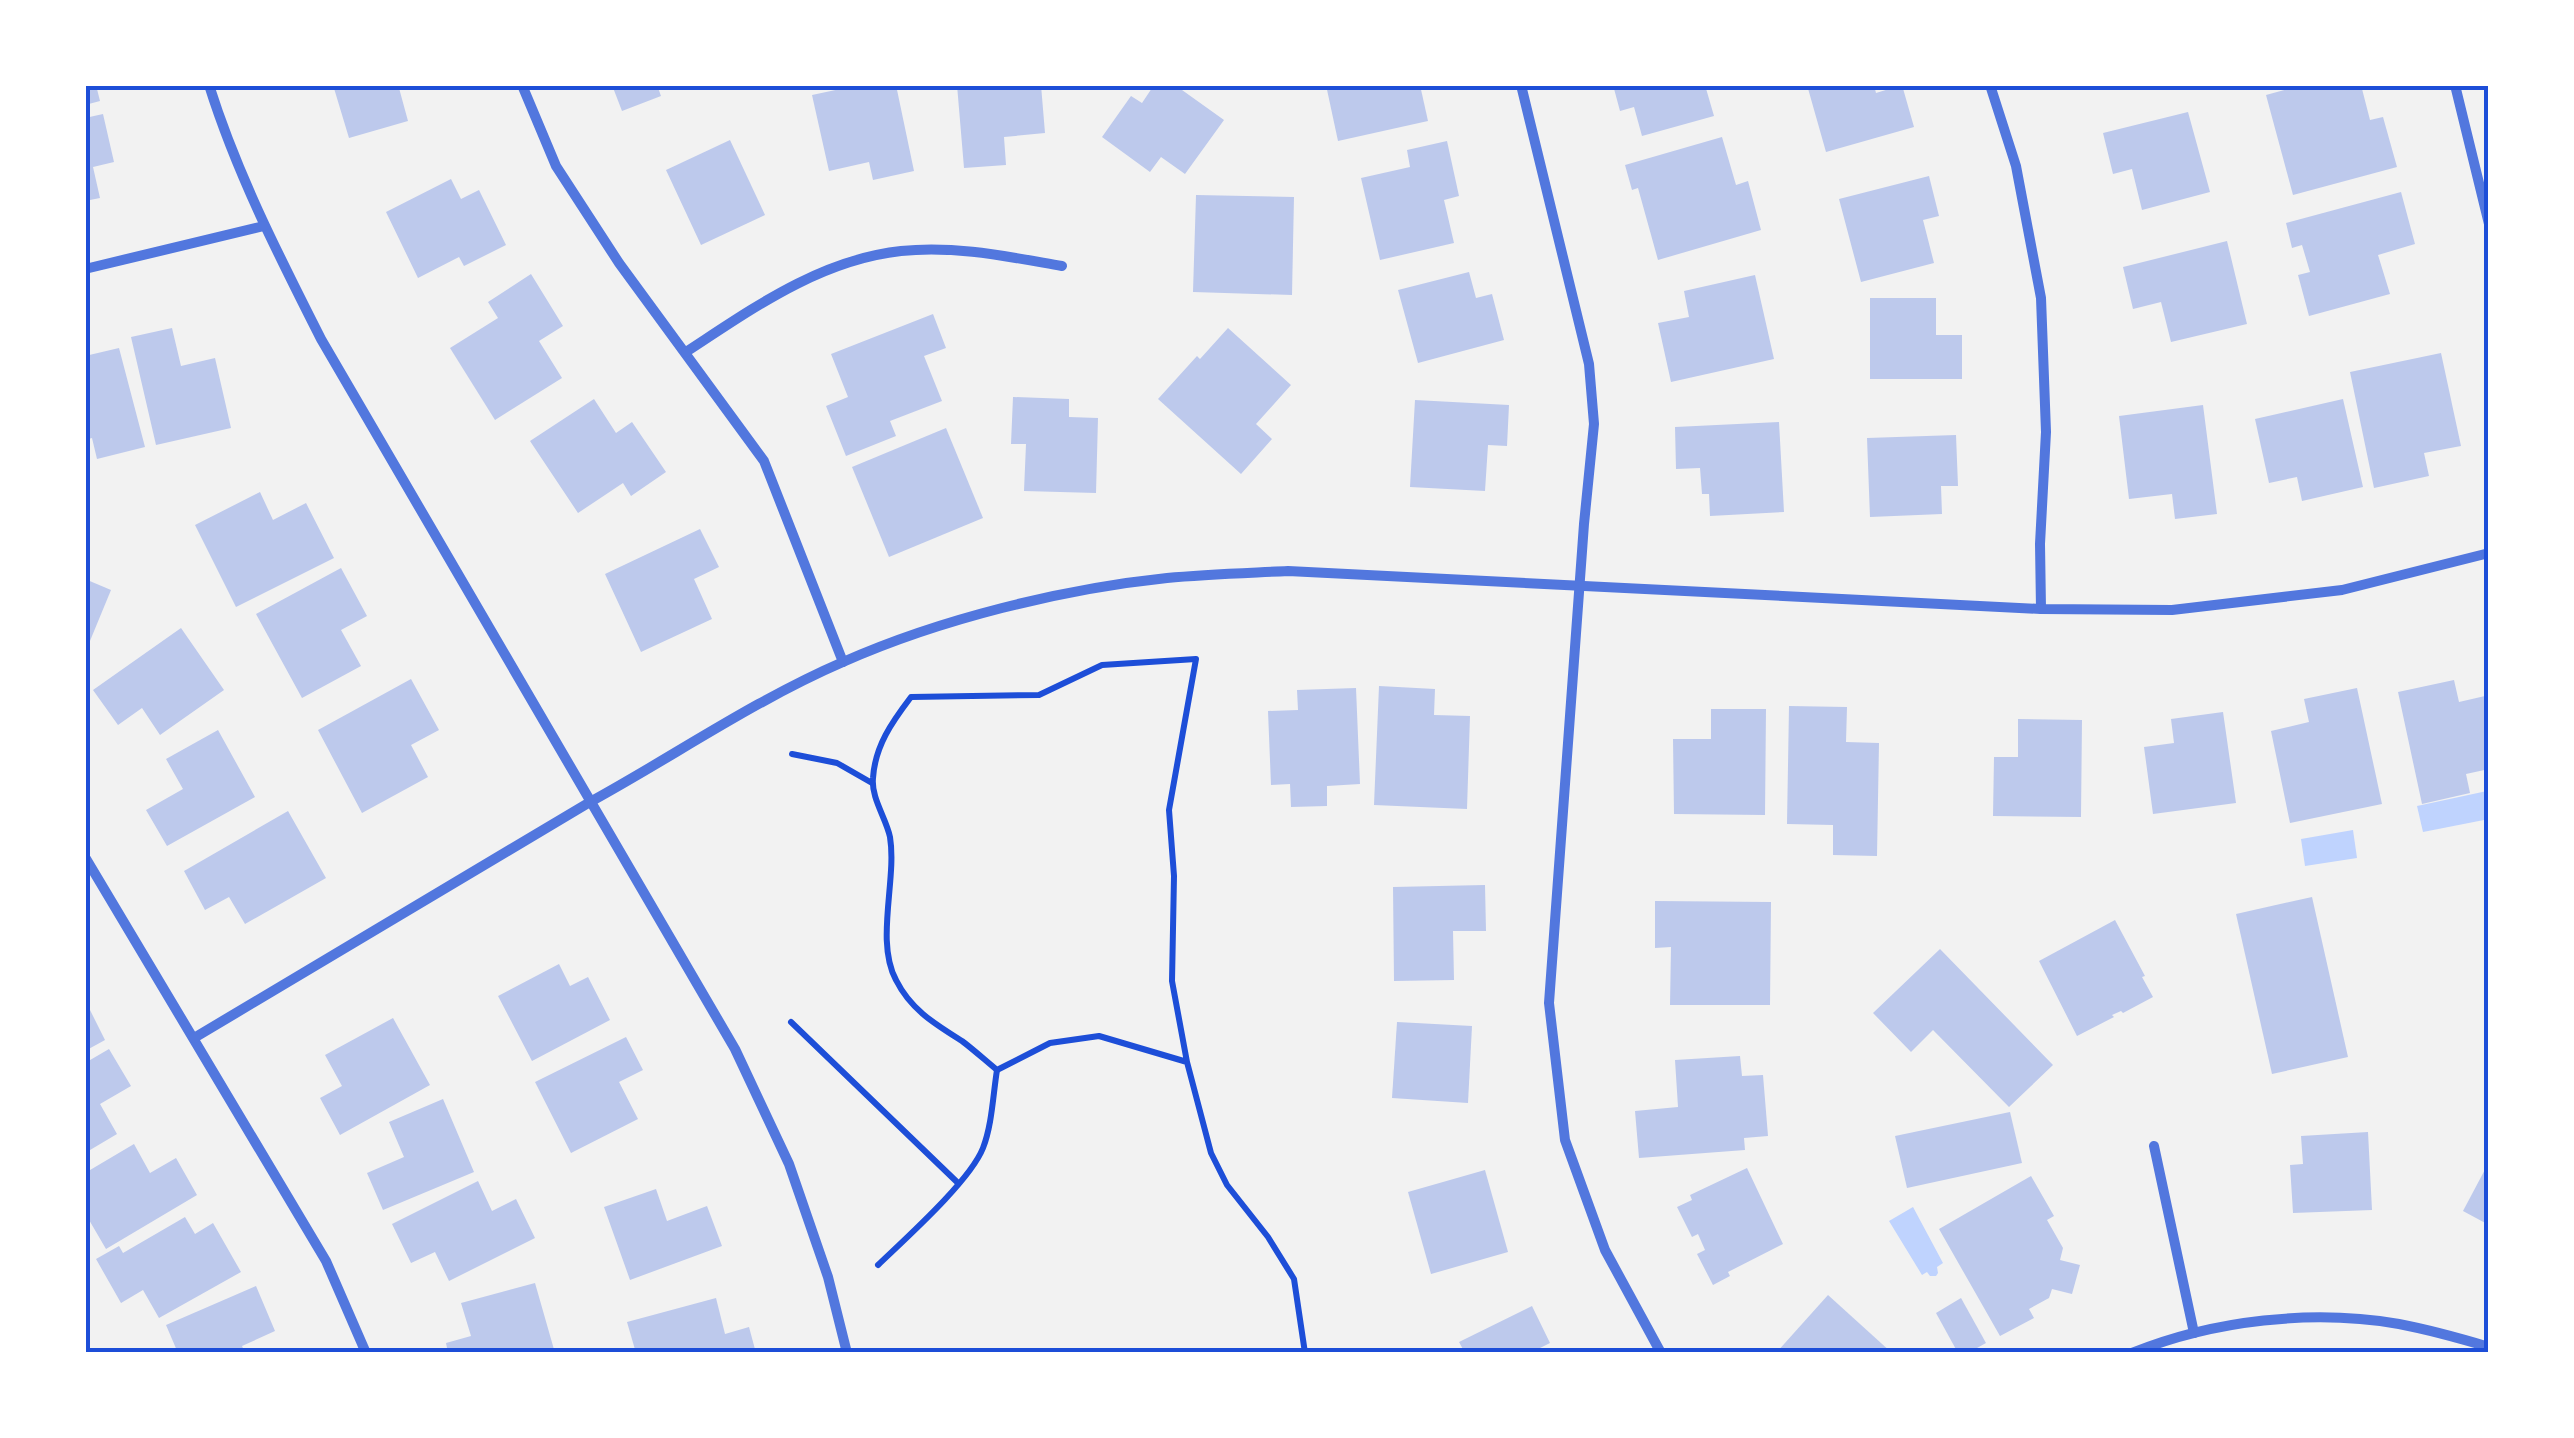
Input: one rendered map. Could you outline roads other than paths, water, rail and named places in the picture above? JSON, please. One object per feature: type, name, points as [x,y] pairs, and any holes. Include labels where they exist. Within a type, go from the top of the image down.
[{"type":"street","points":[[208,85],[264,226],[321,339],[743,1066],[789,1164],[828,1277],[847,1353]]},
{"type":"street","points":[[522,85],[556,166],[619,263],[764,462],[843,662]]},
{"type":"street","points":[[1522,85],[1589,364],[1594,424],[1550,1003],[1565,1140],[1606,1250],[1661,1353]]},
{"type":"street","points":[[1990,85],[2016,166],[2041,298],[2046,432],[2040,609]]},
{"type":"street","points":[[2454,85],[2489,224]]},
{"type":"street","points":[[85,269],[264,226]]},
{"type":"street","points":[[686,352],[776,293],[840,265],[901,251],[975,252],[1062,266]]},
{"type":"street","points":[[194,1038],[731,720],[843,662],[915,635],[1052,595],[1166,578],[1288,570],[2040,609],[2172,610],[2342,590],[2489,553]]},
{"type":"street","points":[[85,857],[326,1261],[366,1353]]},
{"type":"street","points":[[2154,1146],[2194,1333]]},
{"type":"street","points":[[2132,1353],[2194,1333],[2278,1320],[2352,1319],[2396,1324],[2489,1347]]},
{"type":"water","points":[[2487,791],[2489,819],[2423,832],[2417,806]]},
{"type":"water","points":[[2353,830],[2357,858],[2305,866],[2301,839]]},
{"type":"water","points":[[1913,1207],[1943,1263],[1937,1267],[1936,1276],[1927,1272],[1922,1275],[1889,1221]]}]
